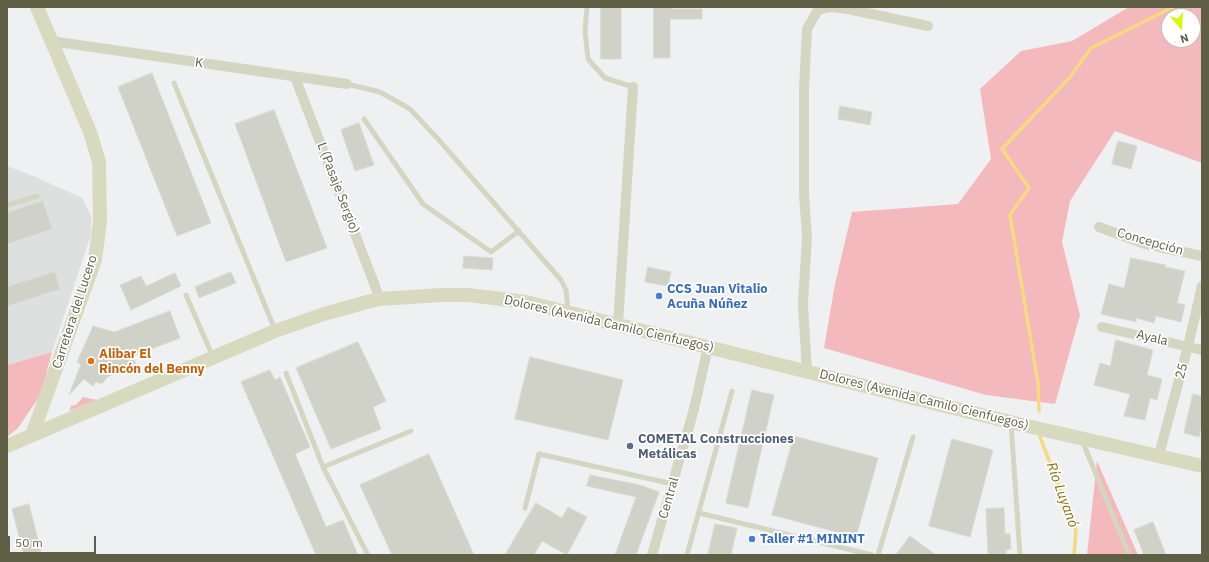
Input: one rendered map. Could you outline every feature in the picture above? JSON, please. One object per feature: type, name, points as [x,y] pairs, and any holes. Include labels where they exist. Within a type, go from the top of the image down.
[{"type":"main road","name":"Carretera del Lucero","points":[[32,434],[94,260],[100,222],[99,162],[90,132],[37,7]]},
{"type":"main road","name":"Dolores (Avenida Camilo Cienfuegos)","points":[[7,446],[275,331],[324,314],[380,299],[441,295],[468,295],[526,302],[1010,422],[1202,466]]},
{"type":"street","points":[[807,372],[803,304],[807,236],[804,188],[804,89],[807,29],[818,10],[831,7],[848,9],[928,26]]},
{"type":"street","name":"K","points":[[51,40],[347,84]]},
{"type":"street","name":"L (Pasaje Sergio)","points":[[295,77],[380,299]]},
{"type":"street","points":[[618,324],[633,87]]},
{"type":"street","name":"Concepción","points":[[1099,227],[1145,244],[1202,256]]},
{"type":"street","name":"25","points":[[1159,455],[1188,346],[1202,286]]},
{"type":"street","name":"Ayala","points":[[1102,326],[1202,350]]},
{"type":"street","name":"Central","points":[[652,555],[694,409],[708,347]]},
{"type":"lane","points":[[587,7],[586,31],[588,59],[605,78],[633,87]]},
{"type":"lane","points":[[174,83],[275,331]]},
{"type":"lane","points":[[347,84],[380,92],[410,109],[561,280],[566,290],[568,312]]},
{"type":"lane","points":[[364,119],[423,204],[491,252],[519,231]]},
{"type":"lane","points":[[7,205],[37,196]]},
{"type":"lane","points":[[186,295],[213,358]]},
{"type":"lane","points":[[286,373],[323,467],[368,555]]},
{"type":"lane","points":[[687,555],[732,391]]},
{"type":"lane","points":[[1010,422],[1020,555]]},
{"type":"lane","points":[[323,467],[411,431]]},
{"type":"lane","points":[[878,555],[913,437]]},
{"type":"lane","points":[[1081,438],[1130,555]]},
{"type":"lane","points":[[525,508],[539,454],[673,484]]},
{"type":"lane","points":[[699,513],[872,555]]},
{"type":"shaded area","points":[[1129,7],[1202,7],[1202,163],[1115,131],[1070,201],[1062,242],[1080,315],[1055,404],[986,395],[824,348],[835,284],[852,212],[958,204],[991,159],[980,89],[1021,51],[1072,41]]},
{"type":"shaded area","points":[[7,166],[36,177],[82,198],[91,216],[91,235],[52,352],[7,365]]},
{"type":"shaded area","points":[[52,352],[41,394],[18,428],[7,437],[7,365]]},
{"type":"shaded area","points":[[83,397],[97,400],[69,411],[71,406],[76,405]]},
{"type":"shaded area","points":[[1097,461],[1138,555],[1087,555]]},
{"type":"building","points":[[601,7],[621,7],[621,59],[601,59]]},
{"type":"building","points":[[654,7],[671,7],[671,9],[702,9],[702,19],[670,19],[670,58],[654,58]]},
{"type":"building","points":[[152,73],[211,223],[177,236],[118,87]]},
{"type":"building","points":[[840,106],[872,112],[870,125],[838,119]]},
{"type":"building","points":[[274,110],[327,248],[286,262],[235,124]]},
{"type":"building","points":[[359,123],[374,165],[355,171],[341,130]]},
{"type":"building","points":[[1118,141],[1137,146],[1131,169],[1112,164]]},
{"type":"building","points":[[43,201],[52,229],[7,244],[7,213]]},
{"type":"building","points":[[464,256],[493,258],[492,270],[463,268]]},
{"type":"building","points":[[1131,258],[1166,265],[1165,267],[1185,271],[1177,303],[1185,305],[1181,322],[1156,316],[1154,323],[1136,318],[1136,322],[1101,314],[1109,284],[1124,288]]},
{"type":"building","points":[[648,267],[671,272],[668,286],[645,282]]},
{"type":"building","points":[[55,272],[60,289],[7,306],[7,287]]},
{"type":"building","points":[[231,272],[236,283],[199,298],[195,287]]},
{"type":"building","points":[[175,273],[181,286],[131,310],[120,285],[141,276],[146,286]]},
{"type":"building","points":[[170,311],[180,338],[133,356],[136,365],[107,377],[102,384],[96,382],[93,386],[84,379],[69,395],[81,364],[77,362],[93,326],[114,332]]},
{"type":"building","points":[[1116,340],[1153,350],[1147,375],[1162,379],[1157,400],[1150,398],[1145,420],[1124,416],[1130,394],[1094,385],[1100,363],[1110,366]]},
{"type":"building","points":[[358,342],[386,401],[373,407],[381,429],[331,449],[296,368]]},
{"type":"building","points":[[530,357],[623,380],[608,440],[515,419]]},
{"type":"building","points":[[270,370],[275,380],[280,377],[310,447],[295,454],[326,527],[343,520],[358,555],[316,555],[241,382]]},
{"type":"building","points":[[752,390],[774,395],[748,508],[726,503]]},
{"type":"building","points":[[1193,394],[1202,396],[1202,423],[1199,437],[1184,433]]},
{"type":"building","points":[[794,436],[878,458],[856,537],[772,515]]},
{"type":"building","points":[[952,439],[993,450],[970,537],[929,526]]},
{"type":"building","points":[[429,454],[474,555],[392,555],[360,485]]},
{"type":"building","points":[[590,475],[640,485],[659,492],[636,555],[615,555],[636,497],[587,486]]},
{"type":"building","points":[[536,503],[562,518],[568,507],[587,517],[567,555],[542,541],[534,555],[505,555]]},
{"type":"building","points":[[29,504],[41,551],[24,555],[12,509]]},
{"type":"building","points":[[1004,508],[1005,534],[1010,534],[1011,549],[1006,550],[1006,555],[988,555],[986,509]]},
{"type":"building","points":[[1153,522],[1166,555],[1144,555],[1134,530]]},
{"type":"building","points":[[715,524],[737,528],[731,555],[708,555]]},
{"type":"building","points":[[910,536],[936,555],[896,555]]},
{"type":"waterway","points":[[1039,411],[1038,383],[1010,215],[1029,188],[1002,149],[1071,76],[1091,48],[1173,7]]},
{"type":"waterway","name":"Río Luyanó","points":[[1040,437],[1076,530],[1074,555]]},
{"type":"place","name":"CCS Juan Vitalio Acuña Núñez","points":[[659,296]]},
{"type":"place","name":"Alibar El Rincón del Benny","points":[[91,361]]},
{"type":"place","name":"COMETAL Construcciones Metálicas","points":[[630,446]]},
{"type":"place","name":"Taller #1 MININT","points":[[752,539]]}]
